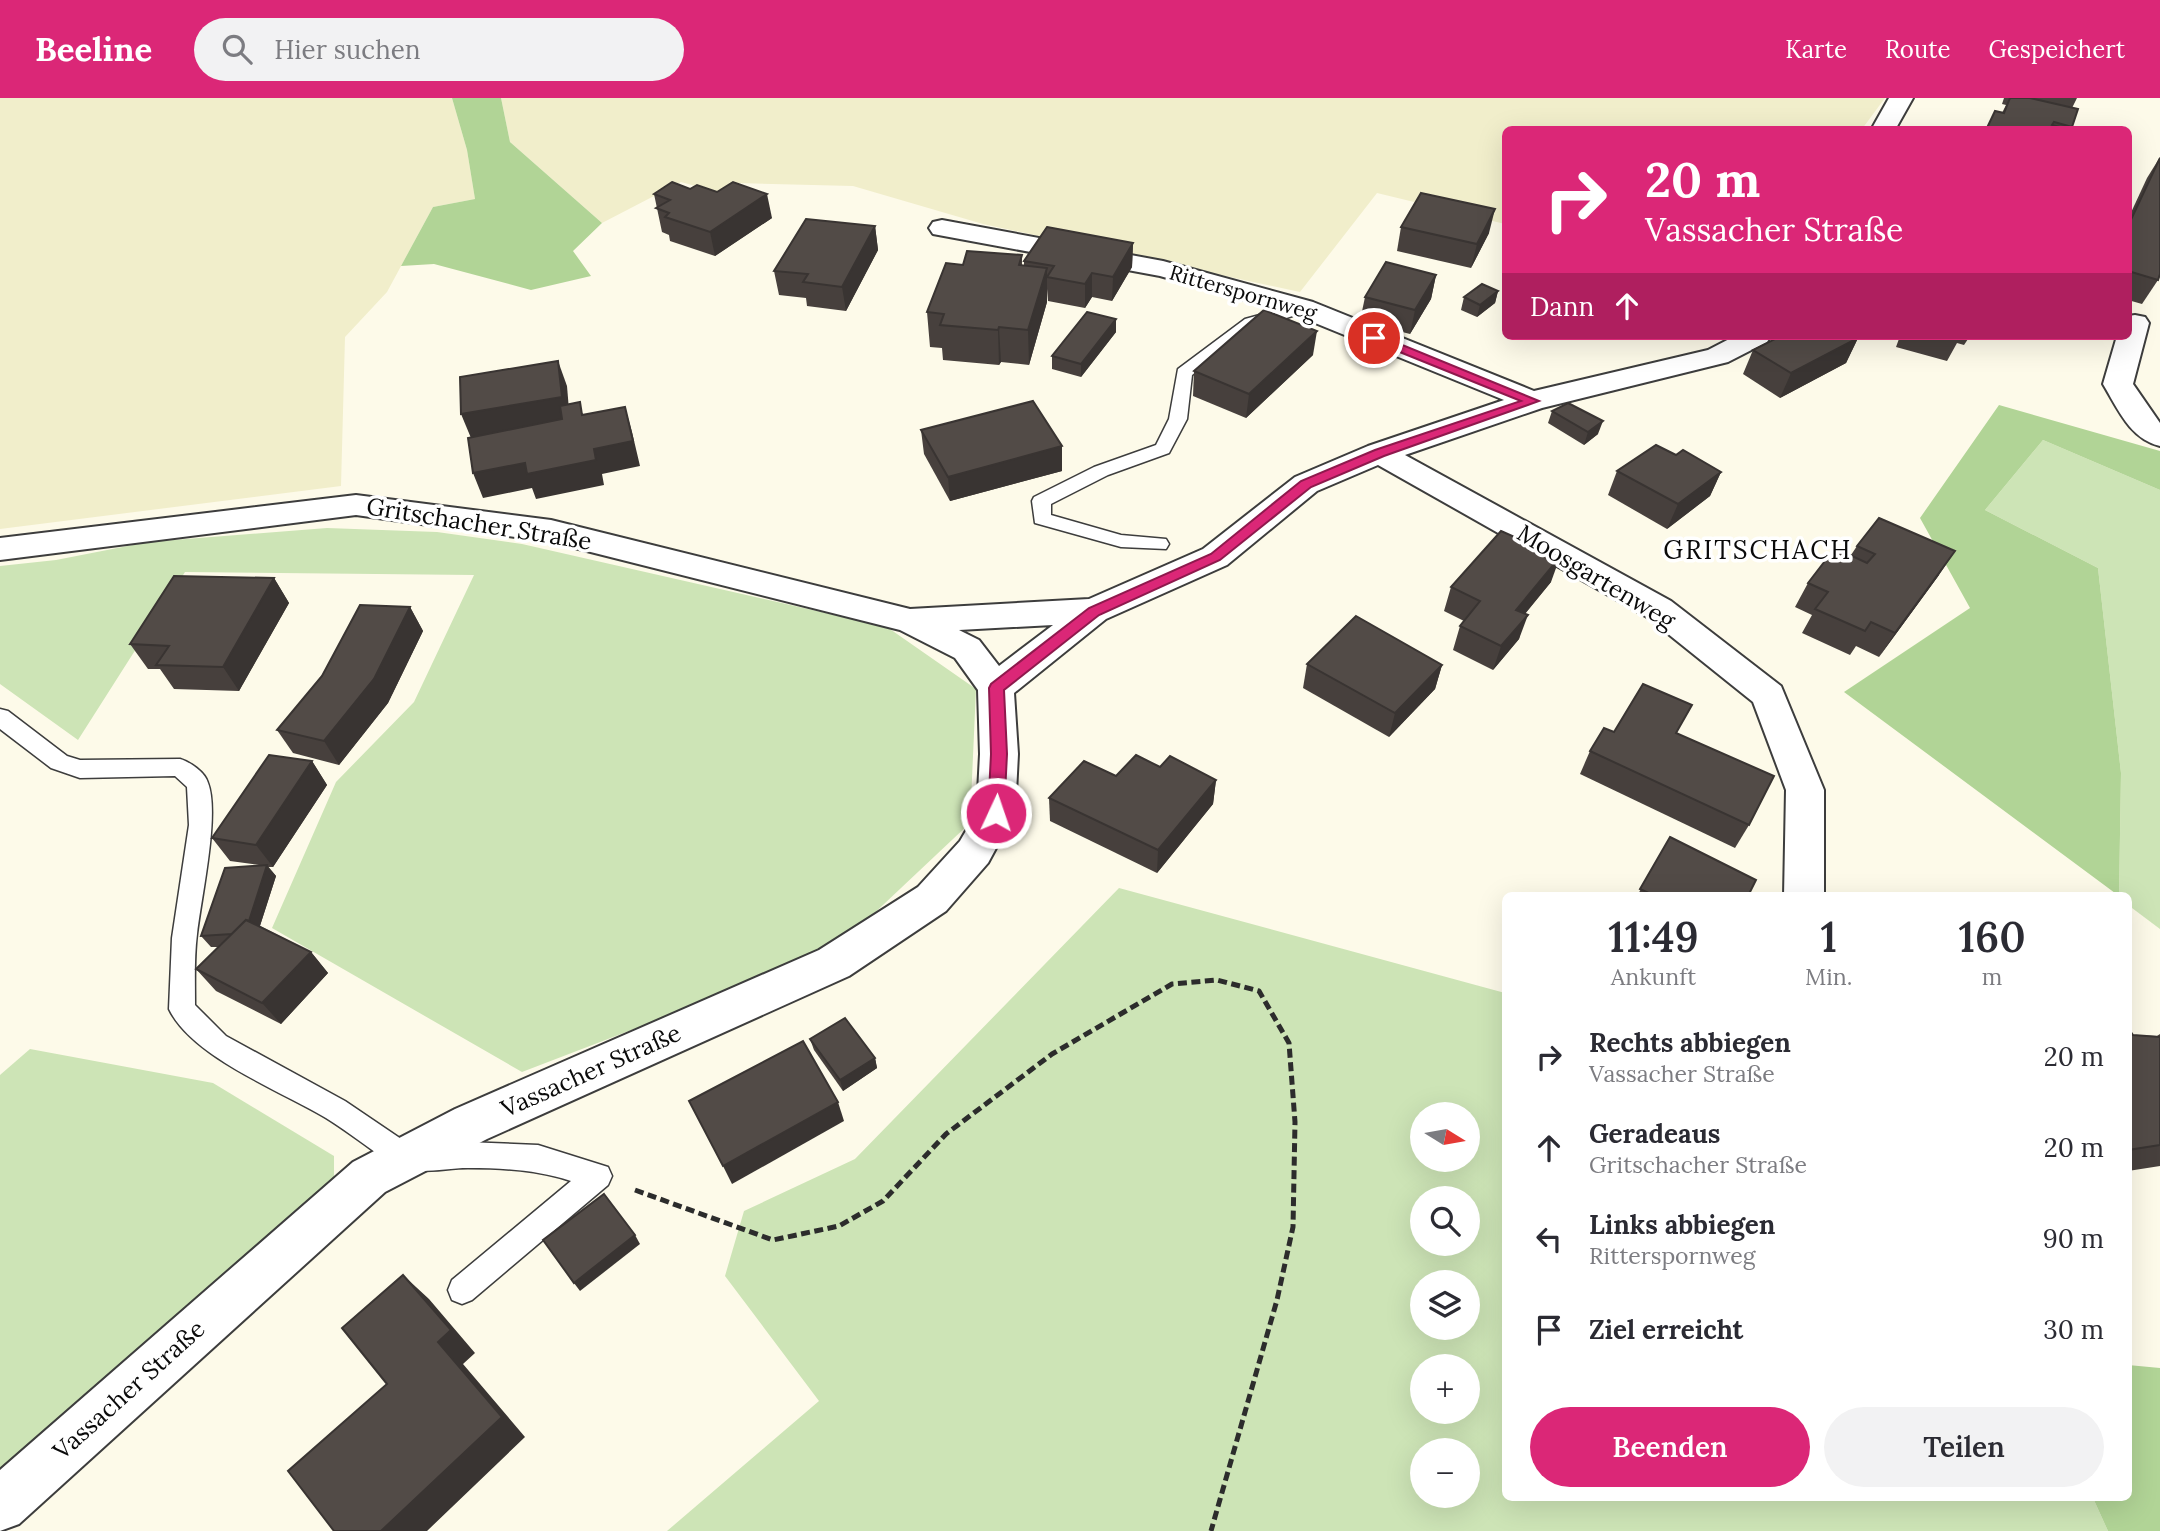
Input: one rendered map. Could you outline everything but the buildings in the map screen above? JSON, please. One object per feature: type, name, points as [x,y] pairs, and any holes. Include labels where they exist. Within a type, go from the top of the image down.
[{"type":"street","points":[[1885,126],[1902,98]]},
{"type":"street","name":"Ritterspornweg","points":[[942,228],[1163,269],[1303,308],[1532,401]]},
{"type":"street","points":[[2132,334],[2135,323]]},
{"type":"street","name":"Gritschacher Straße","points":[[910,621],[1094,611],[1215,557],[1306,484],[1379,453],[1532,401],[1718,356],[1749,340]]},
{"type":"street","points":[[2130,340],[2118,384],[2144,426],[2160,437]]},
{"type":"street","name":"Moosgartenweg","points":[[1379,453],[1659,609],[1768,695],[1805,790],[1804,892]]},
{"type":"street","name":"Gritschacher Straße","points":[[0,549],[356,505],[551,531],[910,621],[967,649],[996,688]]},
{"type":"street","points":[[996,688],[1094,611]]},
{"type":"street","name":"Vassacher Straße","points":[[0,1505],[369,1177],[471,1124],[834,963],[932,900],[974,852],[996,813],[999,754],[996,688]]},
{"type":"lane","points":[[1158,544],[1121,541],[1042,519],[1041,501],[1101,471],[1163,449],[1178,419],[1185,373],[1251,323],[1303,308]]},
{"type":"lane","points":[[0,717],[59,762],[80,769],[180,767],[198,784],[200,825],[184,938],[183,1009],[217,1044],[336,1110],[406,1158],[466,1155],[538,1158],[598,1176]]},
{"type":"lane","points":[[462,1290],[598,1176]]},
{"type":"path","points":[[598,1176],[687,1211],[773,1240],[839,1226],[883,1201],[946,1134],[1052,1054],[1172,984],[1217,980],[1259,991],[1289,1043],[1295,1122],[1293,1227],[1277,1300],[1210,1531]]},
{"type":"shaded area","points":[[0,98],[452,98],[467,150],[475,199],[433,207],[387,292],[345,337],[341,486],[0,529]]},
{"type":"shaded area","points":[[501,98],[1885,98],[1864,126],[1502,126],[1502,223],[1377,193],[1300,292],[983,224],[853,186],[736,183],[717,192],[681,182],[602,223],[510,142]]},
{"type":"green space","points":[[452,98],[501,98],[510,142],[602,223],[573,251],[591,276],[531,290],[434,264],[401,266],[433,207],[475,199],[467,150]]},
{"type":"green space","points":[[1999,405],[2160,451],[2160,490],[2043,440],[1985,510],[2098,568],[2121,773],[2119,892],[2114,892],[1844,692],[1970,608],[1920,518]]},
{"type":"green space","points":[[2043,440],[2160,490],[2160,929],[2132,908],[2132,892],[2119,892],[2121,773],[2098,568],[1985,510]]},
{"type":"green space","points":[[327,528],[437,532],[522,544],[887,627],[976,689],[970,823],[832,953],[522,1072],[272,928],[336,782],[414,702],[474,575],[185,572],[78,740],[0,684],[0,566],[56,560],[148,542]]},
{"type":"green space","points":[[1119,888],[1502,992],[1502,1501],[2094,1501],[2108,1531],[667,1531],[819,1401],[725,1276],[744,1211],[855,1159]]},
{"type":"green space","points":[[30,1049],[213,1083],[334,1156],[334,1193],[0,1485],[0,1075]]},
{"type":"green space","points":[[2132,1365],[2160,1368],[2160,1531],[2108,1531],[2094,1501],[2132,1501]]},
{"type":"district","name":"GRITSCHACH","points":[[1758,550]]},
{"type":"route","points":[[996,813],[999,754],[996,688],[1094,611],[1215,557],[1306,484],[1379,453],[1532,401],[1374,338]]}]
